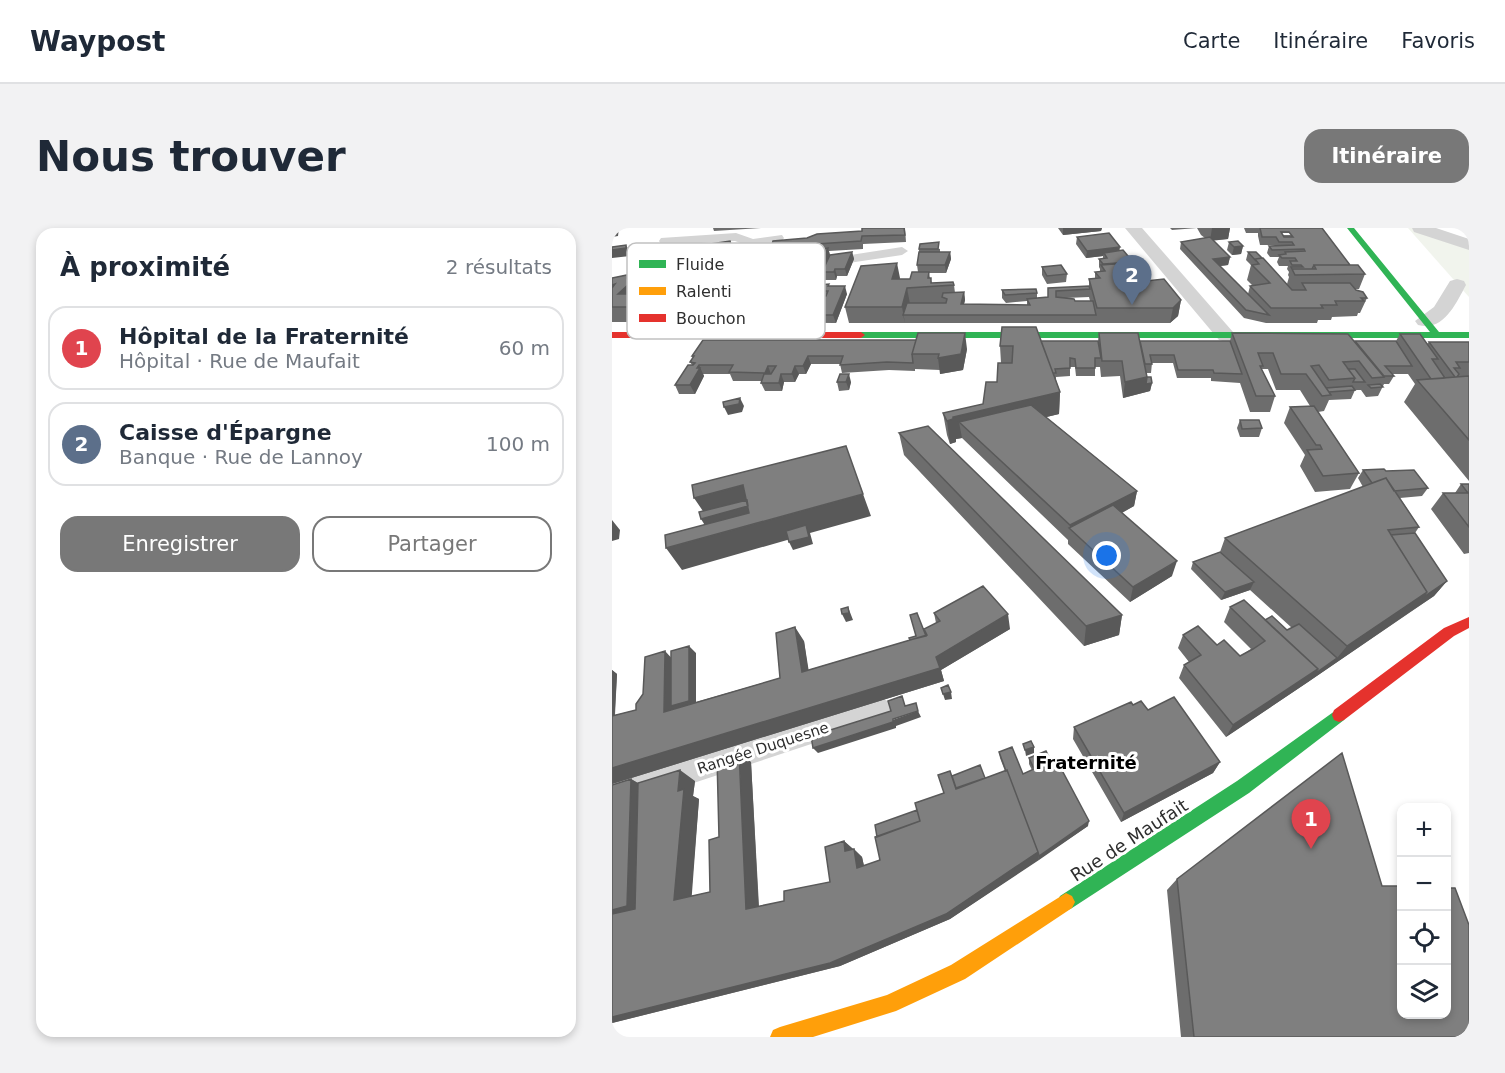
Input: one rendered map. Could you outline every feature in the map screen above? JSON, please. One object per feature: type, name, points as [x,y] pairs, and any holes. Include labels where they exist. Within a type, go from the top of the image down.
[{"type":"main road","points":[[1350,228],[1431,328]]},
{"type":"main road","points":[[825,335],[1226,336],[1431,328],[1469,335]]},
{"type":"main road","name":"Rue de Maufait","points":[[780,1037],[849,1018],[889,1004],[958,972],[1233,793],[1449,632],[1469,622]]},
{"type":"street","points":[[1133,228],[1226,336]]},
{"type":"street","points":[[1420,228],[1444,231],[1469,244]]},
{"type":"street","points":[[1431,328],[1457,285]]},
{"type":"lane","points":[[665,241],[736,237],[752,243],[778,238]]},
{"type":"lane","points":[[825,262],[902,251]]},
{"type":"lane","name":"Rangée Duquesne","points":[[612,796],[880,710]]},
{"type":"shaded area","points":[[1408,228],[1416,228],[1469,246],[1469,297]]},
{"type":"building","points":[[862,228],[904,228],[905,235],[862,236],[861,241],[825,243],[772,243],[773,241],[807,238],[817,234],[862,231]]},
{"type":"building","points":[[1260,228],[1322,228],[1350,265],[1314,265],[1312,269],[1292,269],[1291,267],[1303,267],[1292,265],[1290,261],[1297,261],[1295,258],[1282,258],[1279,255],[1286,254],[1285,252],[1305,251],[1304,249],[1272,250],[1269,246],[1294,245],[1292,242],[1279,242],[1276,237],[1262,237]],"holes":[[[1281,232],[1289,232],[1293,237],[1284,237]]]},
{"type":"building","points":[[1109,233],[1120,247],[1087,251],[1077,237]]},
{"type":"building","points":[[1210,237],[1230,257],[1213,259],[1269,315],[1246,310],[1181,242]]},
{"type":"building","points":[[1238,241],[1243,246],[1234,247],[1229,242]]},
{"type":"building","points":[[939,242],[938,249],[919,249],[920,244]]},
{"type":"building","points":[[626,245],[626,248],[612,250],[612,247]]},
{"type":"building","points":[[1123,250],[1133,262],[1103,264],[1099,259],[1107,258],[1104,253]]},
{"type":"building","points":[[852,252],[845,269],[825,272],[830,255]]},
{"type":"building","points":[[919,252],[950,252],[945,265],[917,265]]},
{"type":"building","points":[[1248,252],[1256,252],[1262,258],[1255,259],[1256,261]]},
{"type":"building","points":[[1263,258],[1292,290],[1306,290],[1302,283],[1350,283],[1356,290],[1363,292],[1367,298],[1361,298],[1364,301],[1335,301],[1337,305],[1321,305],[1323,308],[1271,308],[1250,286],[1270,283],[1252,265],[1259,264],[1255,259]]},
{"type":"building","points":[[1142,262],[1148,273],[1124,276],[1128,283],[1164,279],[1181,300],[1173,308],[1097,308],[1089,279],[1100,278],[1095,272],[1105,271],[1101,265]]},
{"type":"building","points":[[897,263],[892,279],[910,279],[912,272],[929,272],[928,278],[931,278],[931,283],[953,282],[954,285],[907,288],[902,307],[845,307],[861,266]]},
{"type":"building","points":[[1061,265],[1067,274],[1047,276],[1042,267]]},
{"type":"building","points":[[1314,265],[1358,265],[1365,274],[1295,275],[1292,269],[1316,269]]},
{"type":"building","points":[[627,275],[627,286],[618,294],[627,294],[627,307],[612,307],[612,288],[615,284],[612,285],[612,278]]},
{"type":"building","points":[[825,284],[845,286],[833,315],[825,315],[825,296],[828,291],[825,291]]},
{"type":"building","points":[[1089,286],[1090,289],[1056,291],[1056,297],[1075,301],[1093,301],[1096,315],[903,315],[907,303],[946,303],[947,299],[942,297],[943,293],[964,292],[961,304],[1030,305],[1027,299],[1048,297],[1048,288]]},
{"type":"building","points":[[1036,289],[1037,293],[1005,295],[1002,290]]},
{"type":"building","points":[[1002,327],[1036,327],[1060,392],[953,417],[947,421],[943,413],[983,404],[986,382],[997,382],[998,363],[1012,363],[1013,346],[1000,346]]},
{"type":"building","points":[[918,333],[965,333],[961,354],[938,358],[939,354],[912,354]]},
{"type":"building","points":[[1099,333],[1138,333],[1147,377],[1125,382],[1122,361],[1102,361]]},
{"type":"building","points":[[1232,333],[1348,334],[1384,377],[1372,378],[1359,361],[1343,362],[1355,378],[1329,380],[1319,365],[1311,366],[1331,395],[1322,396],[1306,374],[1281,374],[1273,353],[1258,353],[1263,366],[1260,366],[1275,396],[1256,396]]},
{"type":"building","points":[[1400,334],[1420,334],[1438,359],[1432,359],[1445,378],[1431,379]]},
{"type":"building","points":[[703,340],[916,340],[912,354],[913,363],[840,365],[843,356],[808,356],[803,366],[795,366],[792,374],[781,374],[779,383],[761,383],[764,374],[771,374],[776,366],[768,366],[765,373],[729,372],[733,365],[699,365],[697,368],[700,368],[690,385],[675,385],[688,365],[695,363],[690,362],[694,356],[692,356]]},
{"type":"building","points":[[1041,341],[1098,341],[1101,358],[1095,358],[1095,368],[1076,368],[1075,359],[1070,358],[1070,368],[1055,369],[1056,373],[1053,373]]},
{"type":"building","points":[[1140,341],[1230,341],[1242,374],[1214,373],[1213,370],[1178,370],[1174,355],[1150,355],[1152,364],[1145,364]]},
{"type":"building","points":[[1355,341],[1396,341],[1412,366],[1385,366],[1394,376],[1384,376]]},
{"type":"building","points":[[1429,342],[1469,342],[1469,362],[1456,362],[1460,368],[1454,368],[1459,374],[1457,377],[1455,377]]},
{"type":"building","points":[[1348,369],[1355,369],[1365,382],[1353,382],[1355,378]]},
{"type":"building","points":[[840,374],[849,374],[846,382],[837,382]]},
{"type":"building","points":[[1469,376],[1469,440],[1417,380]]},
{"type":"building","points":[[1147,377],[1151,377],[1152,383],[1146,384]]},
{"type":"building","points":[[1380,384],[1383,387],[1371,388],[1368,385]]},
{"type":"building","points":[[1352,386],[1355,390],[1329,392],[1326,388]]},
{"type":"building","points":[[740,398],[739,404],[724,407],[723,402]]},
{"type":"building","points":[[1031,405],[1137,491],[1070,525],[959,422]]},
{"type":"building","points":[[1314,406],[1359,473],[1323,476],[1307,450],[1322,449],[1320,445],[1316,445],[1290,407]]},
{"type":"building","points":[[1240,420],[1259,420],[1262,428],[1242,429]]},
{"type":"building","points":[[928,426],[1122,615],[1086,626],[899,433]]},
{"type":"building","points":[[846,446],[863,494],[666,548],[665,535],[749,513],[743,485],[694,498],[692,485]]},
{"type":"building","points":[[1384,469],[1386,471],[1414,470],[1428,488],[1394,491],[1386,478],[1372,483],[1363,470]]},
{"type":"building","points":[[1386,478],[1419,527],[1388,530],[1427,592],[1347,646],[1225,538]]},
{"type":"building","points":[[1461,484],[1469,484],[1469,493],[1468,493]]},
{"type":"building","points":[[1443,493],[1469,493],[1469,527]]},
{"type":"building","points":[[747,500],[748,506],[701,519],[699,512]]},
{"type":"building","points":[[1113,505],[1177,561],[1133,587],[1069,528]]},
{"type":"building","points":[[806,525],[809,537],[789,542],[786,531]]},
{"type":"building","points":[[1415,533],[1447,581],[1422,598],[1427,592],[1391,535]]},
{"type":"building","points":[[1220,552],[1254,582],[1225,592],[1193,562]]},
{"type":"building","points":[[983,586],[1008,614],[936,657],[940,668],[612,768],[612,716],[636,710],[636,704],[643,694],[645,657],[665,651],[664,712],[780,678],[776,633],[795,627],[802,672],[927,635],[924,629],[940,621],[934,613]]},
{"type":"building","points":[[1244,600],[1318,669],[1233,725],[1184,665],[1201,655],[1183,635],[1198,626],[1217,645],[1224,640],[1240,656],[1253,649],[1265,641],[1230,607]]},
{"type":"building","points":[[848,607],[849,613],[842,614],[841,609]]},
{"type":"building","points":[[917,613],[926,636],[910,640],[909,638],[916,636],[910,615]]},
{"type":"building","points":[[1272,616],[1287,630],[1299,624],[1337,658],[1313,675],[1318,669],[1265,620]]},
{"type":"building","points":[[689,646],[689,701],[671,706],[671,651]]},
{"type":"building","points":[[948,685],[951,692],[943,694],[941,688]]},
{"type":"building","points":[[902,696],[905,706],[916,703],[918,711],[893,719],[893,722],[813,748],[811,736],[891,711],[888,701]]},
{"type":"building","points":[[1174,697],[1220,762],[1124,813],[1074,727],[1131,702],[1133,705],[1141,701],[1148,710]]},
{"type":"building","points":[[1031,741],[1034,747],[1025,750],[1023,744]]},
{"type":"building","points":[[1012,747],[1023,774],[1034,769],[1029,758],[1046,751],[1051,761],[1056,759],[1089,821],[1039,856],[999,752]]},
{"type":"building","points":[[739,751],[746,909],[784,901],[784,891],[830,882],[825,847],[844,841],[845,851],[854,849],[857,868],[880,860],[875,837],[920,821],[915,803],[944,793],[938,775],[950,771],[956,789],[1007,770],[1038,852],[946,914],[830,963],[612,1017],[612,914],[635,909],[638,783],[680,770],[678,791],[684,789],[674,900],[710,892],[709,840],[719,837],[717,758]]},
{"type":"building","points":[[1342,753],[1382,886],[1397,886],[1397,1019],[1451,1019],[1451,888],[1455,888],[1469,925],[1469,1037],[1194,1037],[1177,879]]},
{"type":"building","points":[[980,765],[985,778],[956,788],[952,776]]},
{"type":"building","points":[[631,779],[627,906],[612,910],[612,785]]},
{"type":"building","points":[[917,810],[920,821],[877,837],[875,825]]},
{"type":"traffic: fast","points":[[1350,228],[1437,336]]},
{"type":"traffic: fast","points":[[861,335],[1469,335]]},
{"type":"traffic: fast","points":[[1066,902],[1243,787],[1339,715]]},
{"type":"traffic: slow","points":[[780,1037],[889,1004],[958,972],[1066,902]]},
{"type":"traffic: jam","points":[[612,335],[627,335]]},
{"type":"traffic: jam","points":[[825,335],[861,335]]},
{"type":"traffic: jam","points":[[1339,715],[1449,632],[1469,622]]},
{"type":"place","name":"Caisse d'Épargne","points":[[1132,305]]},
{"type":"place","name":"Hôpital de la Fraternité","points":[[1311,849]]},
{"type":"district","name":"Fraternité","points":[[1086,762]]}]
